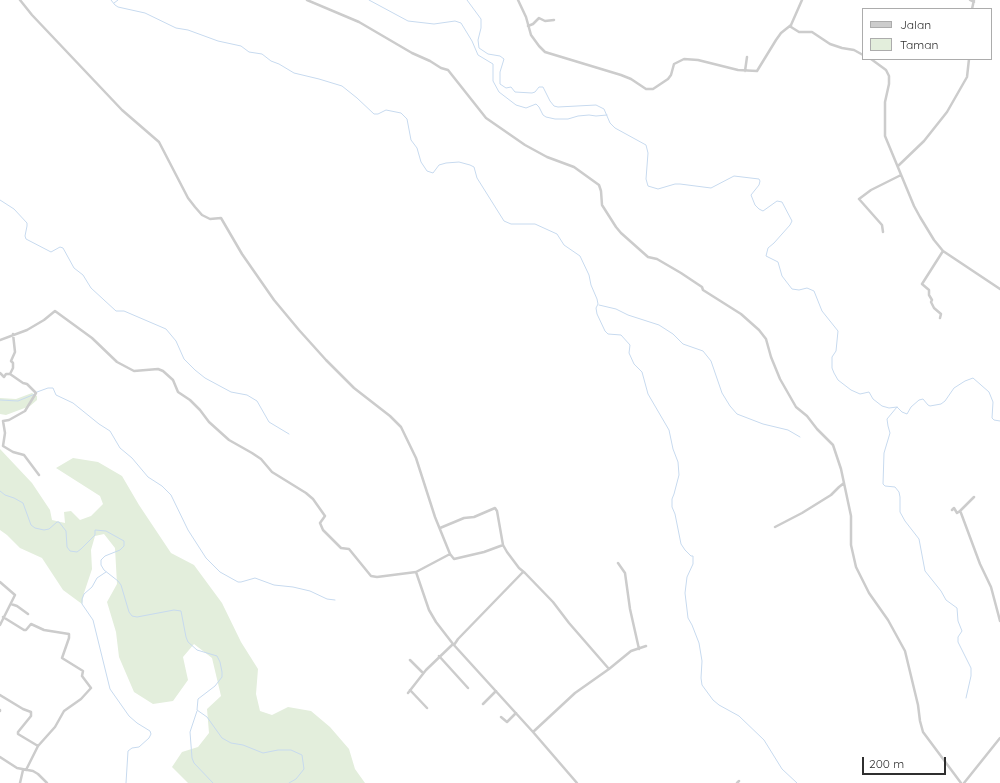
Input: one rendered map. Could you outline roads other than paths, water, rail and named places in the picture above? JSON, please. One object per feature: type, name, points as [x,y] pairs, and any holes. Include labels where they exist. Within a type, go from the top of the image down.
[{"type":"street","points":[[20,0],[32,15],[122,110],[159,142],[188,198],[202,215],[210,219],[221,218],[242,254],[274,300],[299,330],[354,388],[390,416],[401,427],[416,458],[435,517],[450,554],[454,559],[484,552],[503,545]]},
{"type":"street","points":[[307,0],[359,22],[412,53],[448,70],[486,118],[525,145],[547,157],[574,168],[599,185],[602,205],[621,233],[648,257],[657,259],[681,273],[702,287],[703,290],[741,314],[759,330],[766,339],[770,357],[780,379],[796,407],[807,416],[817,429],[833,445],[840,464],[851,516],[851,545],[856,567],[871,597],[888,620],[905,650],[923,732],[962,783],[1000,738]]},
{"type":"street","points":[[518,0],[526,16],[528,26],[535,42],[546,52],[621,75],[631,79],[646,89],[656,87],[668,79],[674,64],[682,59],[698,60],[738,70],[756,72],[781,33],[791,25],[802,0]]},
{"type":"street","points":[[970,0],[974,1]]},
{"type":"street","points":[[528,26],[533,24],[539,18],[545,21],[554,20]]},
{"type":"street","points":[[791,25],[799,32],[812,32],[830,44],[854,50],[862,54]]},
{"type":"street","points":[[745,71],[747,57]]},
{"type":"street","points":[[872,60],[886,70],[890,76],[885,102],[885,136],[920,217],[934,240],[943,251],[1000,289]]},
{"type":"street","points":[[898,166],[924,141],[947,112],[967,77],[969,60]]},
{"type":"street","points":[[883,232],[882,225],[859,199],[871,190],[901,174]]},
{"type":"street","points":[[940,318],[941,314],[934,308],[931,302],[932,300],[929,296],[929,290],[922,284],[943,251]]},
{"type":"street","points":[[0,340],[32,328],[55,311],[92,338],[117,362],[134,371],[158,369],[163,371],[172,380],[178,392],[190,400],[209,422],[229,440],[261,459],[272,472],[313,499],[325,516],[320,523],[323,530],[341,548],[349,549],[371,576],[377,577],[416,572],[450,554]]},
{"type":"street","points":[[10,374],[13,368],[13,363],[11,361],[15,352],[13,334]]},
{"type":"street","points":[[0,373],[4,376],[6,374],[10,374],[27,384],[36,393],[25,411],[3,422],[5,433],[3,446],[13,452],[24,455],[39,475]]},
{"type":"street","points":[[775,527],[802,513],[830,495],[844,483]]},
{"type":"street","points":[[952,510],[954,508],[957,513],[974,497]]},
{"type":"street","points":[[440,528],[464,518],[474,517],[495,508],[497,511],[503,545],[518,568],[553,602],[609,669]]},
{"type":"street","points":[[960,511],[980,564],[991,587],[1000,621]]},
{"type":"street","points":[[618,563],[625,573],[630,609],[639,649]]},
{"type":"street","points":[[416,572],[429,610],[436,622],[453,644],[496,690],[576,783]]},
{"type":"street","points":[[427,708],[409,692],[423,673],[439,656],[458,639],[523,572]]},
{"type":"street","points":[[0,582],[14,594],[11,604],[0,625]]},
{"type":"street","points":[[11,604],[17,606],[28,614]]},
{"type":"street","points":[[3,617],[24,630],[26,630],[31,624],[44,630],[69,634],[70,638],[62,658],[83,671],[82,676],[91,688],[81,699],[66,709],[55,726],[38,746],[24,770],[20,783]]},
{"type":"street","points":[[533,732],[575,693],[631,651],[646,646]]},
{"type":"street","points":[[439,656],[468,688]]},
{"type":"street","points":[[410,660],[423,673]]},
{"type":"street","points":[[484,704],[496,690]]},
{"type":"street","points":[[0,695],[23,709],[31,712],[31,716],[18,734],[38,746]]},
{"type":"street","points":[[501,717],[507,722],[516,713]]},
{"type":"street","points":[[0,757],[8,764],[38,774],[47,783]]},
{"type":"waterway","points":[[111,0],[118,7],[145,13],[176,28],[188,30],[218,41],[241,46],[249,52],[262,54],[271,61],[294,73],[342,86],[374,114],[378,114],[386,110],[401,113],[407,119],[411,140],[417,148],[421,162],[427,171],[433,173],[439,165],[446,163],[459,162],[474,167],[477,178],[504,221],[511,224],[535,224],[557,234],[564,245],[580,256],[589,275],[591,285],[597,299],[597,314],[605,331],[608,334],[621,335],[630,345],[629,353],[634,364],[642,372],[648,394],[669,430],[673,449],[678,462],[679,475],[672,499],[672,507],[675,514],[681,544],[685,550],[693,556],[693,564],[687,577],[685,593],[688,618],[699,643],[702,661],[702,685],[713,700],[739,716],[764,740],[782,769],[797,783]]},
{"type":"waterway","points":[[114,3],[118,0]]},
{"type":"waterway","points":[[369,0],[408,21],[434,24],[455,21],[461,23],[472,41],[478,55],[493,64],[493,81],[499,92],[516,105],[526,108],[536,104],[543,115],[555,119],[568,119],[589,115],[607,115]]},
{"type":"waterway","points":[[467,0],[481,19],[481,28],[478,40],[479,48],[488,54],[500,56],[504,59],[500,72],[500,84],[506,88],[511,87],[515,92],[532,93],[539,87],[543,87],[550,101],[554,106],[558,107],[596,105],[604,109],[610,123],[615,128],[646,145],[648,153],[646,179],[648,186],[658,189],[680,184],[711,188],[734,176],[759,179],[759,185],[751,195],[755,205],[759,209],[763,211],[777,201],[782,202],[792,221],[768,248],[766,256],[778,262],[782,276],[792,289],[799,290],[807,288],[814,291],[822,311],[838,331],[836,351],[832,357],[832,368],[838,380],[851,390],[860,394],[869,392],[873,399],[882,406],[889,408],[897,407],[902,412],[907,414],[911,407],[919,400],[923,399],[930,406],[941,404],[945,401],[954,388],[973,378],[989,392],[993,402],[992,418],[1000,421]]},
{"type":"waterway","points":[[0,200],[14,209],[27,223],[26,239],[51,252],[60,247],[63,248],[74,268],[83,275],[91,288],[116,311],[124,311],[166,329],[176,341],[184,359],[195,370],[205,378],[231,392],[247,395],[257,401],[269,422],[289,434]]},
{"type":"waterway","points":[[599,305],[616,309],[628,315],[659,325],[673,334],[683,344],[703,351],[711,361],[722,393],[737,414],[763,424],[788,430],[800,437]]},
{"type":"waterway","points":[[37,392],[48,388],[53,388],[56,395],[73,403],[110,431],[120,448],[132,458],[148,477],[162,486],[171,495],[188,530],[206,558],[220,572],[238,582],[255,578],[274,585],[310,591],[327,599],[335,600]]},
{"type":"waterway","points":[[0,400],[18,401],[35,394]]},
{"type":"waterway","points":[[897,407],[887,419],[890,433],[884,453],[883,484],[885,486],[895,487],[899,492],[900,512],[919,539],[925,571],[941,591],[946,600],[957,608],[958,621],[962,631],[958,637],[958,642],[971,668],[971,676],[966,698]]},
{"type":"waterway","points":[[0,491],[5,495],[23,503],[31,525],[35,528],[44,530],[49,529],[59,522],[66,531],[67,547],[70,551],[77,552],[81,549],[95,535],[95,530],[106,531],[124,541],[124,546],[120,550],[105,556],[101,560],[101,565],[104,570],[121,585],[129,612],[132,616],[137,617],[174,610],[181,611],[188,642],[197,650],[217,656],[222,672],[222,677],[215,686],[198,699],[197,710],[207,717],[222,738],[231,743],[243,745],[263,753],[278,750],[291,750],[302,755],[304,769],[296,779],[289,783]]},
{"type":"waterway","points":[[106,572],[97,578],[92,587],[84,594],[82,604],[93,620],[110,689],[129,716],[150,731],[151,734],[149,738],[139,747],[132,748],[128,751],[126,783]]},
{"type":"waterway","points":[[197,711],[190,732],[192,758],[194,763],[213,783]]}]
